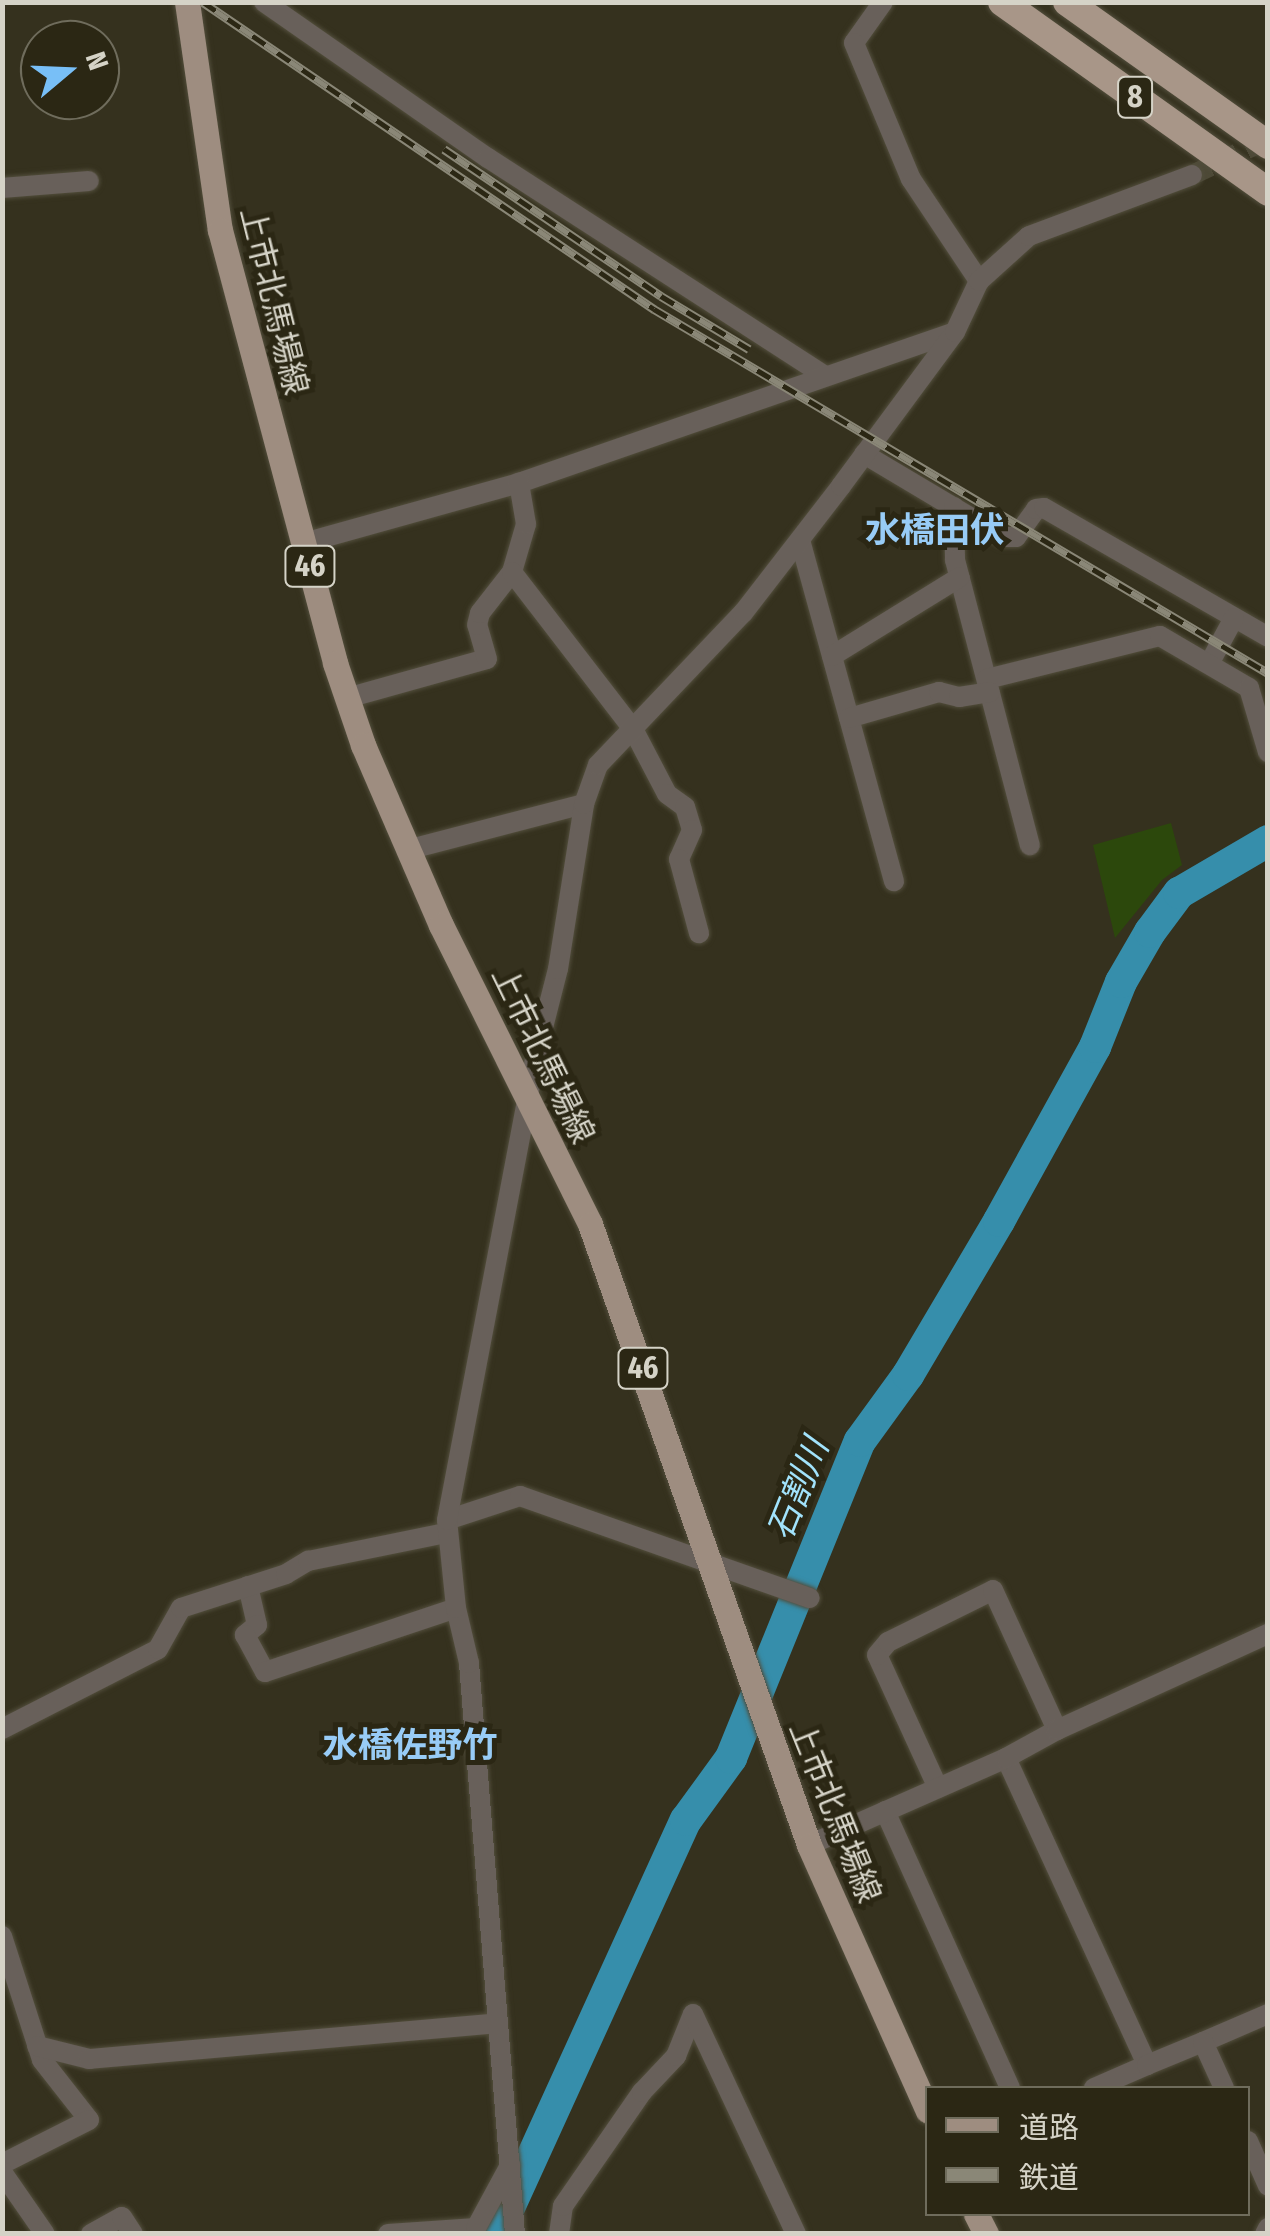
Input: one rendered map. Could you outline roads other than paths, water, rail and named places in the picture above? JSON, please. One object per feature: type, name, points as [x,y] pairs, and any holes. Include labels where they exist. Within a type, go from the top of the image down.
[{"type":"highway","name":"8","points":[[1002,2],[1268,192]]},
{"type":"highway","name":"8","points":[[1067,2],[1268,145]]},
{"type":"main road","name":"上市北馬場線","points":[[186,2],[220,230],[347,698],[407,850],[590,1224],[808,1845],[925,2104]]},
{"type":"street","points":[[264,2],[488,158],[824,375]]},
{"type":"street","points":[[883,2],[854,42],[911,178],[978,280]]},
{"type":"street","points":[[514,2225],[470,1662],[456,1608],[447,1526],[558,969],[584,804],[598,766],[743,613],[800,540],[954,332],[978,280],[1030,236],[1192,175]]},
{"type":"street","points":[[2,188],[88,181]]},
{"type":"street","points":[[304,543],[518,483],[954,332]]},
{"type":"street","points":[[864,454],[1003,536],[1016,536],[1036,509],[1044,508],[1268,636]]},
{"type":"street","points":[[347,698],[487,659],[476,625],[480,613],[512,572],[526,524],[518,483]]},
{"type":"street","points":[[954,507],[960,577],[1030,845]]},
{"type":"street","points":[[800,540],[894,881]]},
{"type":"street","points":[[512,572],[633,729],[668,794],[684,807],[692,830],[679,859],[699,933]]},
{"type":"street","points":[[832,656],[960,577]]},
{"type":"street","points":[[1209,664],[1234,618]]},
{"type":"street","points":[[849,718],[939,692],[959,697],[988,685],[1160,636],[1249,688],[1268,752]]},
{"type":"street","points":[[407,850],[584,804]]},
{"type":"street","points":[[2,1728],[158,1649],[181,1608],[308,1561],[447,1526],[520,1496],[810,1598]]},
{"type":"street","points":[[248,1586],[257,1625],[245,1636],[265,1672],[456,1608]]},
{"type":"street","points":[[938,1788],[876,1655],[888,1642],[993,1590],[1058,1730]]},
{"type":"street","points":[[808,1845],[1006,1758],[1058,1730],[1268,1634]]},
{"type":"street","points":[[1006,1758],[1147,2064]]},
{"type":"street","points":[[886,1811],[1009,2086]]},
{"type":"street","points":[[2,1936],[42,2060],[89,2120],[2,2164]]},
{"type":"street","points":[[559,2234],[563,2206],[642,2092],[676,2056],[692,2014],[796,2234]]},
{"type":"street","points":[[1098,2086],[1268,2014]]},
{"type":"street","points":[[37,2046],[89,2059],[496,2022]]},
{"type":"street","points":[[1203,2042],[1223,2086]]},
{"type":"street","points":[[1250,2146],[1268,2186]]},
{"type":"street","points":[[2,2172],[45,2234]]},
{"type":"street","points":[[388,2234],[476,2228],[511,2172]]},
{"type":"street","points":[[91,2234],[122,2217],[133,2234]]},
{"type":"waterway","name":"石割川","points":[[497,2234],[686,1820],[731,1758],[860,1441],[908,1375],[999,1221],[1095,1047],[1121,982],[1150,932],[1179,893],[1268,841]]},
{"type":"tunnel","points":[[1192,175],[1268,139]]},
{"type":"railway","points":[[203,2],[654,309],[1268,673]]},
{"type":"railway","points":[[444,149],[661,296],[749,349]]},
{"type":"district","name":"水橋田伏","points":[[935,530]]},
{"type":"district","name":"水橋佐野竹","points":[[410,1745]]}]
